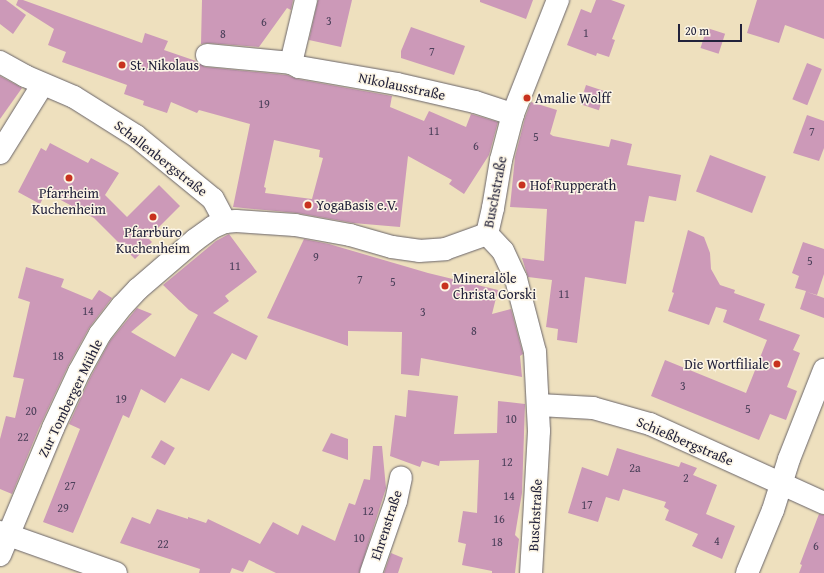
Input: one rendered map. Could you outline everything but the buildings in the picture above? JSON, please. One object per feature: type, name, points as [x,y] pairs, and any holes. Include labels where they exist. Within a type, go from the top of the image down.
[{"type":"street","points":[[291,63],[306,0]]},
{"type":"street","name":"Buschstraße","points":[[531,573],[535,519],[539,405],[535,352],[522,299],[509,261],[487,234],[494,208],[501,160],[513,114],[558,0]]},
{"type":"street","name":"Nikolausstraße","points":[[207,55],[291,63],[298,66],[398,84],[475,102],[513,114]]},
{"type":"street","name":"Schallenbergstraße","points":[[0,62],[43,84],[74,97],[136,136],[213,199],[225,222]]},
{"type":"street","points":[[0,153],[43,84]]},
{"type":"street","name":"Zur Tomberger Mühle","points":[[3,541],[79,372],[100,334],[122,306],[138,289],[195,240],[213,227],[225,222],[236,221],[319,228],[392,248],[419,251],[445,248],[487,234]]},
{"type":"street","points":[[747,573],[824,370]]},
{"type":"street","name":"Schießbergstraße","points":[[539,405],[581,407],[620,414],[695,443],[824,503]]},
{"type":"street","name":"Ehrenstraße","points":[[370,573],[396,501],[401,478]]},
{"type":"street","points":[[3,541],[116,573]]},
{"type":"place","name":"St. Nikolaus","points":[[122,65]]},
{"type":"place","name":"Amalie Wolff","points":[[527,98]]},
{"type":"place","name":"Pfarrheim Kuchenheim","points":[[69,178]]},
{"type":"place","name":"Hof Rupperath","points":[[522,185]]},
{"type":"place","name":"YogaBasis e.V.","points":[[308,205]]},
{"type":"place","name":"Pfarrbüro Kuchenheim","points":[[153,217]]},
{"type":"place","name":"Mineralöle Christa Gorski","points":[[445,286]]},
{"type":"place","name":"Die Wortfiliale","points":[[777,364]]}]
